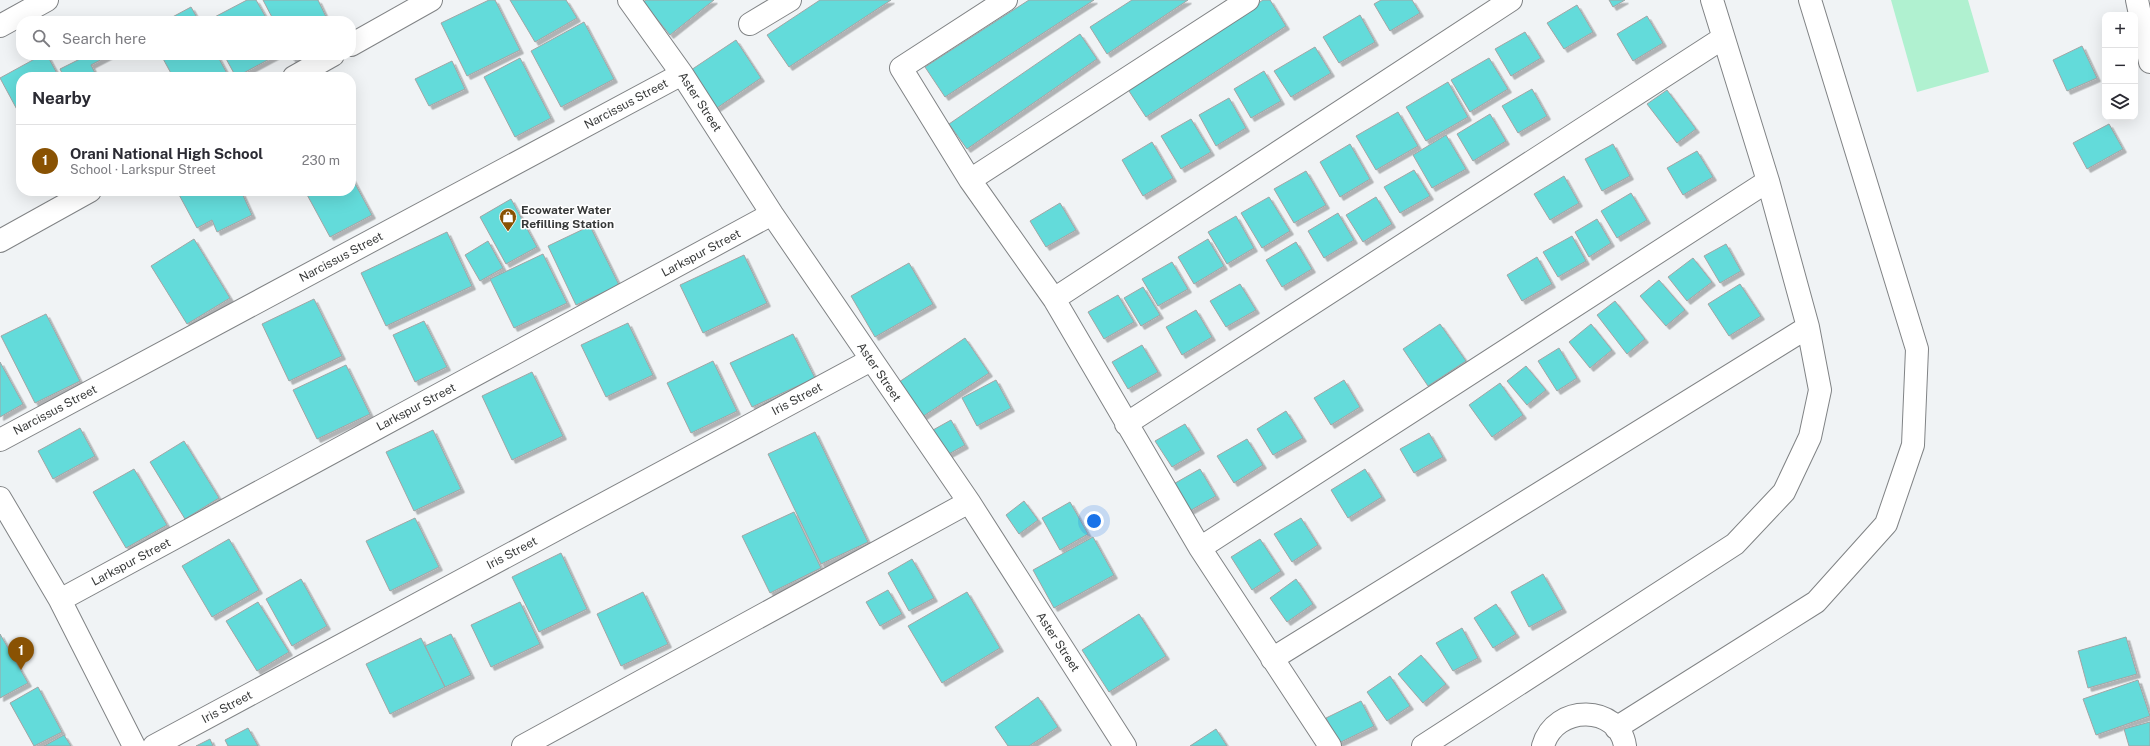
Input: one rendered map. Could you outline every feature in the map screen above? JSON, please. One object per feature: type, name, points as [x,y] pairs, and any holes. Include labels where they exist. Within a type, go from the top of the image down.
[{"type":"street","points":[[18,16],[47,0]]},
{"type":"street","points":[[356,42],[431,0]]},
{"type":"street","name":"Aster Street","points":[[629,0],[682,74],[772,214],[969,502],[1125,746]]},
{"type":"street","points":[[750,24],[790,0]]},
{"type":"street","points":[[1006,0],[901,68],[970,180],[1054,299],[1200,548],[1330,746]]},
{"type":"street","points":[[970,180],[1248,0]]},
{"type":"street","points":[[1054,299],[1511,0]]},
{"type":"street","points":[[1422,746],[1735,544],[1784,492],[1810,437],[1820,390],[1808,327],[1768,181],[1712,0]]},
{"type":"street","points":[[1543,746],[1552,729],[1566,718],[1584,714],[1602,717],[1621,737],[1816,602],[1886,524],[1913,445],[1917,349],[1810,0]]},
{"type":"street","points":[[2137,0],[2150,62]]},
{"type":"street","points":[[0,26],[16,17]]},
{"type":"street","points":[[1126,424],[1723,38]]},
{"type":"street","points":[[303,72],[324,60]]},
{"type":"street","name":"Narcissus Street","points":[[0,440],[682,74]]},
{"type":"street","points":[[1200,548],[1768,181]]},
{"type":"street","points":[[0,241],[81,196]]},
{"type":"street","name":"Larkspur Street","points":[[60,600],[772,214]]},
{"type":"street","points":[[1272,659],[1808,327]]},
{"type":"street","name":"Iris Street","points":[[154,746],[871,360]]},
{"type":"street","points":[[0,498],[60,600],[134,746]]},
{"type":"street","points":[[523,746],[969,502]]},
{"type":"green space","points":[[1891,0],[1968,0],[1989,72],[1917,92]]},
{"type":"building","points":[[247,0],[256,0],[265,16],[217,16]]},
{"type":"building","points":[[263,0],[318,0],[326,16],[271,16]]},
{"type":"building","points":[[489,0],[495,0],[520,50],[467,76],[441,23]]},
{"type":"building","points":[[510,0],[566,0],[577,18],[535,42]]},
{"type":"building","points":[[646,0],[714,0],[670,35],[643,2]]},
{"type":"building","points":[[820,0],[891,0],[789,67],[767,35]]},
{"type":"building","points":[[1029,0],[1094,0],[945,97],[925,67]]},
{"type":"building","points":[[1132,0],[1188,0],[1107,54],[1090,27]]},
{"type":"building","points":[[1263,0],[1270,0],[1286,26],[1146,117],[1127,88]]},
{"type":"building","points":[[1381,0],[1412,0],[1420,13],[1390,31],[1374,4]]},
{"type":"building","points":[[1609,0],[1625,0],[1613,7]]},
{"type":"building","points":[[1577,5],[1593,32],[1564,49],[1547,23]]},
{"type":"building","points":[[191,7],[196,16],[174,16]]},
{"type":"building","points":[[1360,15],[1375,42],[1339,63],[1323,37]]},
{"type":"building","points":[[1647,16],[1663,43],[1633,61],[1617,34]]},
{"type":"building","points":[[584,22],[614,79],[561,107],[531,51]]},
{"type":"building","points":[[1525,32],[1541,58],[1511,76],[1495,49]]},
{"type":"building","points":[[1080,34],[1097,59],[967,149],[949,124]]},
{"type":"building","points":[[736,40],[761,78],[711,112],[685,74]]},
{"type":"building","points":[[2082,46],[2097,78],[2067,91],[2053,60]]},
{"type":"building","points":[[1315,47],[1331,73],[1291,97],[1274,71]]},
{"type":"building","points":[[520,58],[551,118],[515,137],[484,77]]},
{"type":"building","points":[[1489,58],[1508,89],[1470,112],[1451,80]]},
{"type":"building","points":[[33,60],[50,60],[56,72],[16,72],[16,108],[0,78]]},
{"type":"building","points":[[78,60],[100,60],[91,65],[94,72],[62,72],[60,69]]},
{"type":"building","points":[[164,60],[220,60],[226,72],[170,72]]},
{"type":"building","points":[[227,60],[268,60],[245,72],[233,72]]},
{"type":"building","points":[[452,61],[465,89],[429,106],[415,79]]},
{"type":"building","points":[[1264,71],[1281,101],[1251,118],[1234,89]]},
{"type":"building","points":[[1448,82],[1468,117],[1426,141],[1406,107]]},
{"type":"building","points":[[1532,89],[1547,116],[1518,133],[1502,106]]},
{"type":"building","points":[[1667,90],[1696,129],[1677,143],[1647,104]]},
{"type":"building","points":[[1229,98],[1246,128],[1216,146],[1199,115]]},
{"type":"building","points":[[1398,112],[1418,146],[1376,170],[1356,136]]},
{"type":"building","points":[[1490,114],[1506,141],[1473,161],[1457,134]]},
{"type":"building","points":[[1191,119],[1211,152],[1181,169],[1161,136]]},
{"type":"building","points":[[2109,124],[2123,149],[2087,169],[2073,143]]},
{"type":"building","points":[[1446,135],[1466,169],[1432,188],[1413,155]]},
{"type":"building","points":[[1152,142],[1173,178],[1143,196],[1122,160]]},
{"type":"building","points":[[1350,144],[1370,179],[1340,197],[1320,162]]},
{"type":"building","points":[[1613,144],[1630,176],[1602,191],[1585,159]]},
{"type":"building","points":[[1697,151],[1713,177],[1683,195],[1667,168]]},
{"type":"building","points":[[1414,170],[1430,196],[1400,213],[1384,187]]},
{"type":"building","points":[[1306,171],[1326,205],[1294,223],[1274,189]]},
{"type":"building","points":[[1564,176],[1579,203],[1550,220],[1534,194]]},
{"type":"building","points":[[356,185],[372,215],[330,237],[308,196],[356,196]]},
{"type":"building","points":[[1631,193],[1647,220],[1617,238],[1601,211]]},
{"type":"building","points":[[180,196],[243,196],[252,215],[217,232],[212,220],[197,228]]},
{"type":"building","points":[[1269,197],[1290,231],[1262,248],[1241,213]]},
{"type":"building","points":[[1376,197],[1392,224],[1363,242],[1346,215]]},
{"type":"building","name":"Ecowater Water Refilling Station","points":[[511,199],[537,247],[506,264],[480,217]]},
{"type":"building","points":[[1060,203],[1076,230],[1046,247],[1030,221]]},
{"type":"building","points":[[1338,213],[1354,240],[1324,258],[1308,231]]},
{"type":"building","points":[[1236,216],[1254,248],[1227,264],[1208,232]]},
{"type":"building","points":[[1597,219],[1611,243],[1589,257],[1575,232]]},
{"type":"building","points":[[590,226],[619,285],[576,305],[548,246]]},
{"type":"building","points":[[447,232],[472,286],[386,326],[361,273]]},
{"type":"building","points":[[1572,236],[1586,261],[1558,277],[1543,252]]},
{"type":"building","points":[[194,239],[230,298],[187,324],[151,266]]},
{"type":"building","points":[[1208,239],[1224,266],[1194,284],[1178,257]]},
{"type":"building","points":[[488,241],[503,268],[480,281],[465,255]]},
{"type":"building","points":[[1296,242],[1312,269],[1282,287],[1266,260]]},
{"type":"building","points":[[1726,244],[1741,271],[1720,283],[1704,256]]},
{"type":"building","points":[[543,254],[567,303],[514,328],[490,279]]},
{"type":"building","points":[[744,255],[767,303],[703,333],[680,285]]},
{"type":"building","points":[[1537,257],[1552,284],[1522,301],[1507,275]]},
{"type":"building","points":[[1693,258],[1712,282],[1687,301],[1668,277]]},
{"type":"building","points":[[1172,262],[1188,289],[1158,306],[1142,279]]},
{"type":"building","points":[[909,263],[933,304],[875,337],[851,296]]},
{"type":"building","points":[[1659,280],[1685,310],[1666,326],[1640,296]]},
{"type":"building","points":[[1240,284],[1256,310],[1226,327],[1210,301]]},
{"type":"building","points":[[1740,284],[1761,316],[1729,336],[1708,304]]},
{"type":"building","points":[[1143,287],[1160,315],[1141,326],[1124,298]]},
{"type":"building","points":[[1118,295],[1134,322],[1104,339],[1088,312]]},
{"type":"building","points":[[314,299],[342,356],[289,381],[262,324]]},
{"type":"building","points":[[1615,301],[1645,339],[1627,354],[1597,315]]},
{"type":"building","points":[[1196,310],[1212,337],[1182,355],[1166,327]]},
{"type":"building","points":[[46,314],[80,381],[35,403],[1,336]]},
{"type":"building","points":[[424,321],[447,367],[415,382],[393,335]]},
{"type":"building","points":[[628,323],[653,375],[606,397],[581,345]]},
{"type":"building","points":[[1440,324],[1466,361],[1428,386],[1403,349]]},
{"type":"building","points":[[1591,324],[1612,350],[1590,368],[1569,342]]},
{"type":"building","points":[[793,334],[815,378],[752,407],[730,363]]},
{"type":"building","points":[[965,338],[989,373],[922,417],[899,382]]},
{"type":"building","points":[[1142,345],[1158,372],[1128,389],[1112,362]]},
{"type":"building","points":[[1559,348],[1577,378],[1557,391],[1538,361]]},
{"type":"building","points":[[713,361],[737,411],[691,433],[667,383]]},
{"type":"building","points":[[0,362],[23,404],[0,417]]},
{"type":"building","points":[[346,365],[370,414],[317,439],[293,390]]},
{"type":"building","points":[[1526,366],[1546,390],[1527,405],[1507,381]]},
{"type":"building","points":[[532,372],[563,436],[512,460],[482,396]]},
{"type":"building","points":[[996,380],[1011,408],[977,426],[962,398]]},
{"type":"building","points":[[1344,380],[1360,407],[1331,425],[1314,398]]},
{"type":"building","points":[[1500,383],[1523,415],[1492,437],[1469,405]]},
{"type":"building","points":[[1286,411],[1303,438],[1273,455],[1257,429]]},
{"type":"building","points":[[951,420],[965,445],[947,455],[933,430]]},
{"type":"building","points":[[1185,424],[1201,450],[1172,467],[1155,441]]},
{"type":"building","points":[[80,428],[95,456],[53,479],[38,451]]},
{"type":"building","points":[[433,430],[461,489],[414,511],[386,452]]},
{"type":"building","points":[[815,432],[868,542],[821,564],[768,454]]},
{"type":"building","points":[[1429,433],[1443,457],[1414,473],[1400,449]]},
{"type":"building","points":[[1247,439],[1263,465],[1234,483],[1217,456]]},
{"type":"building","points":[[184,441],[219,498],[185,519],[150,462]]},
{"type":"building","points":[[134,469],[167,525],[126,548],[93,492]]},
{"type":"building","points":[[1200,469],[1216,496],[1186,513],[1170,486]]},
{"type":"building","points":[[1365,469],[1382,497],[1348,518],[1331,490]]},
{"type":"building","points":[[1024,501],[1038,520],[1019,534],[1006,515]]},
{"type":"building","points":[[1070,502],[1088,534],[1060,550],[1042,518]]},
{"type":"building","points":[[794,512],[821,568],[770,593],[742,536]]},
{"type":"building","points":[[415,518],[439,567],[390,591],[366,541]]},
{"type":"building","points":[[1301,518],[1318,545],[1292,562],[1274,534]]},
{"type":"building","points":[[1093,537],[1114,575],[1054,608],[1033,570]]},
{"type":"building","points":[[229,539],[259,590],[212,617],[182,566]]},
{"type":"building","points":[[1260,539],[1281,571],[1252,590],[1231,557]]},
{"type":"building","points":[[561,553],[587,609],[539,632],[512,577]]},
{"type":"building","points":[[912,559],[934,598],[909,611],[888,573]]},
{"type":"building","points":[[1543,574],[1563,609],[1529,627],[1511,592]]},
{"type":"building","points":[[301,579],[327,626],[292,646],[266,599]]},
{"type":"building","points":[[1296,579],[1313,604],[1287,622],[1270,598]]},
{"type":"building","points":[[888,590],[902,614],[880,626],[866,602]]},
{"type":"building","points":[[643,592],[668,644],[621,666],[597,614]]},
{"type":"building","points":[[967,592],[1000,648],[942,683],[908,626]]},
{"type":"building","points":[[258,602],[289,652],[257,671],[226,621]]},
{"type":"building","points":[[520,602],[540,644],[491,667],[471,625]]},
{"type":"building","points":[[1496,604],[1516,634],[1493,648],[1474,618]]},
{"type":"building","points":[[1139,614],[1166,656],[1109,692],[1082,650]]},
{"type":"building","points":[[1462,628],[1478,658],[1453,671],[1436,643]]},
{"type":"building","points":[[0,634],[28,683],[0,698]]},
{"type":"building","points":[[451,634],[471,675],[445,687],[425,646]]},
{"type":"building","points":[[2126,637],[2137,674],[2088,688],[2078,651]]},
{"type":"building","points":[[421,638],[445,687],[390,714],[366,664]]},
{"type":"building","points":[[1421,655],[1446,684],[1423,703],[1398,674]]},
{"type":"building","points":[[1390,676],[1410,706],[1387,721],[1367,692]]},
{"type":"building","points":[[2138,680],[2150,716],[2096,735],[2083,699]]},
{"type":"building","points":[[38,687],[62,732],[34,746],[10,703]]},
{"type":"building","points":[[1038,697],[1058,727],[1029,746],[1008,746],[995,727]]},
{"type":"building","points":[[1361,701],[1374,726],[1339,743],[1326,718]]},
{"type":"building","points":[[2150,722],[2150,746],[2129,746],[2124,729]]},
{"type":"building","points":[[248,728],[258,746],[228,746],[225,740]]},
{"type":"building","points":[[1216,729],[1227,746],[1190,746]]},
{"type":"building","points":[[64,735],[71,746],[44,746]]},
{"type":"building","points":[[210,739],[213,746],[196,746]]},
{"type":"place","name":"Ecowater Water Refilling Station","points":[[508,232]]},
{"type":"place","name":"Orani National High School","points":[[21,670]]}]
